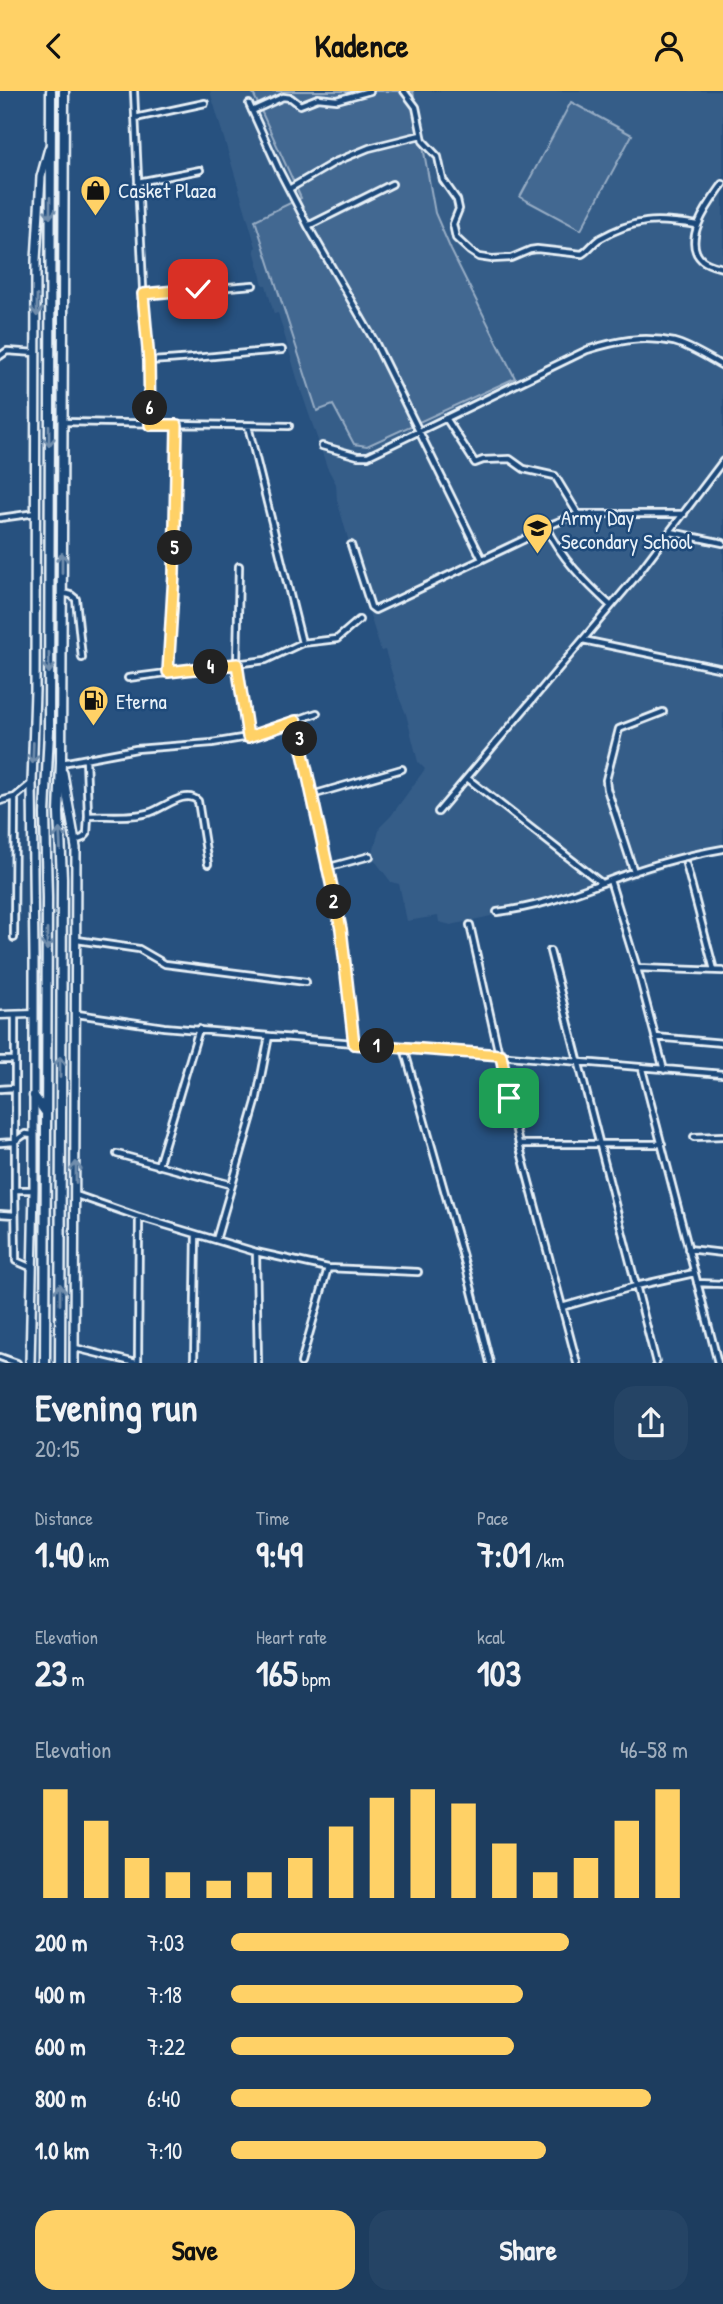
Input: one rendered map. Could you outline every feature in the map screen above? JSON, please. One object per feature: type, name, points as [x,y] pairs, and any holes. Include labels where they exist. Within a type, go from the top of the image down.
[{"type":"highway","points":[[45,1363],[45,814],[49,718],[51,91]]},
{"type":"highway","points":[[60,1363],[62,878],[59,813],[64,91]]},
{"type":"highway","points":[[34,1096],[46,1113]]},
{"type":"main road","points":[[30,1363],[34,1190],[32,783],[35,690],[36,260],[41,177],[51,141]]},
{"type":"main road","points":[[61,763],[75,841],[77,1014],[74,1363]]},
{"type":"street","points":[[134,91],[150,425]]},
{"type":"street","points":[[253,111],[283,97],[291,98],[300,105],[318,98],[337,100],[370,91]]},
{"type":"street","points":[[404,91],[416,107],[421,135],[427,147],[438,157],[443,180],[457,199],[459,209],[453,224],[456,238],[480,257],[511,258],[537,249],[582,254],[599,239],[644,221],[697,225]]},
{"type":"street","points":[[135,118],[205,103]]},
{"type":"street","points":[[249,104],[308,226],[375,342],[482,559]]},
{"type":"street","points":[[289,189],[335,162],[369,148],[421,135]]},
{"type":"street","points":[[138,182],[200,170]]},
{"type":"street","points":[[308,226],[392,184]]},
{"type":"street","points":[[723,184],[701,216],[695,244],[699,258],[723,268]]},
{"type":"street","points":[[143,294],[253,285]]},
{"type":"street","points":[[322,446],[358,456],[368,456],[587,350],[622,339],[651,339],[676,343],[723,366]]},
{"type":"street","points":[[149,361],[282,350]]},
{"type":"street","points":[[0,356],[7,351],[37,353]]},
{"type":"street","points":[[446,418],[475,463],[510,459],[524,469],[555,476],[578,514]]},
{"type":"street","points":[[61,422],[289,426]]},
{"type":"street","points":[[168,672],[174,574],[177,425]]},
{"type":"street","points":[[248,426],[302,643]]},
{"type":"street","points":[[438,812],[611,606],[671,532],[723,461]]},
{"type":"street","points":[[0,518],[36,513]]},
{"type":"street","points":[[351,545],[372,609],[578,514],[684,514]]},
{"type":"street","points":[[546,527],[552,540],[591,588],[611,606]]},
{"type":"street","points":[[671,532],[723,543]]},
{"type":"street","points":[[239,566],[237,664],[248,737]]},
{"type":"street","points":[[62,592],[76,599],[82,658]]},
{"type":"street","points":[[128,678],[266,660],[302,643],[337,639],[359,620]]},
{"type":"street","points":[[583,640],[723,669]]},
{"type":"street","points":[[634,872],[606,781],[619,729],[663,712]]},
{"type":"street","points":[[61,763],[136,749],[212,743],[248,737],[317,713]]},
{"type":"street","points":[[296,721],[341,929],[354,1044]]},
{"type":"street","points":[[75,841],[87,834],[89,816],[86,759]]},
{"type":"street","points":[[312,796],[401,769]]},
{"type":"street","points":[[467,778],[601,883]]},
{"type":"street","points":[[0,801],[15,797],[32,783]]},
{"type":"street","points":[[14,938],[15,797]]},
{"type":"street","points":[[89,816],[149,813],[184,797],[195,797],[198,801],[208,864]]},
{"type":"street","points":[[497,912],[526,909],[684,856],[723,849]]},
{"type":"street","points":[[326,868],[370,856]]},
{"type":"street","points":[[686,864],[715,970]]},
{"type":"street","points":[[610,880],[664,1070]]},
{"type":"street","points":[[470,925],[519,1144],[577,1363]]},
{"type":"street","points":[[77,940],[139,949],[165,964],[306,982]]},
{"type":"street","points":[[550,951],[656,1363]]},
{"type":"street","points":[[637,968],[723,971]]},
{"type":"street","points":[[0,1015],[34,1014]]},
{"type":"street","points":[[77,1014],[164,1027],[723,1075]]},
{"type":"street","points":[[15,1015],[16,1261],[33,1269]]},
{"type":"street","points":[[158,1165],[199,1029]]},
{"type":"street","points":[[216,1240],[256,1102],[269,1036]]},
{"type":"street","points":[[655,1037],[723,1043]]},
{"type":"street","points":[[404,1048],[490,1363]]},
{"type":"street","points":[[0,1060],[14,1060]]},
{"type":"street","points":[[642,1069],[718,1363]]},
{"type":"street","points":[[0,1089],[14,1089]]},
{"type":"street","points":[[0,1143],[15,1142],[20,1136],[34,1135]]},
{"type":"street","points":[[694,1137],[723,1136]]},
{"type":"street","points":[[519,1144],[662,1144]]},
{"type":"street","points":[[117,1154],[232,1185]]},
{"type":"street","points":[[15,1191],[34,1190]]},
{"type":"street","points":[[76,1195],[256,1252],[328,1268],[418,1272]]},
{"type":"street","points":[[0,1214],[15,1215]]},
{"type":"street","points":[[74,1348],[137,1363],[139,1217]]},
{"type":"street","points":[[194,1363],[196,1234]]},
{"type":"street","points":[[688,1249],[723,1252]]},
{"type":"street","points":[[256,1252],[258,1363]]},
{"type":"street","points":[[301,1363],[328,1268]]},
{"type":"street","points":[[562,1307],[694,1273]]},
{"type":"street","points":[[697,1283],[723,1283]]},
{"type":"street","points":[[0,1357],[17,1363]]},
{"type":"shaded area","name":"Army Day Secondary School","points":[[210,91],[723,91],[723,852],[539,910],[491,916],[451,925],[439,922],[438,916],[407,921],[399,884],[391,882],[373,858],[373,852],[380,827],[425,769],[418,762],[385,650],[381,651],[337,500],[336,484],[327,467],[299,385],[278,313],[274,314],[266,285],[263,285],[254,249],[256,247]]},
{"type":"shaded area","points":[[252,91],[413,91],[435,213],[515,378],[367,446],[354,444],[333,405],[317,411],[255,220],[301,198]]},
{"type":"shaded area","points":[[571,102],[632,135],[581,230],[520,197]]},
{"type":"place","name":"Casket Plaza","points":[[95,217]]},
{"type":"place","name":"Army Day Secondary School","points":[[538,556]]},
{"type":"place","name":"Eterna","points":[[93,728]]},
{"type":"route","points":[[198,289],[143,294],[149,361],[150,425],[177,425],[174,574],[168,672],[237,664],[248,737],[296,721],[341,929],[354,1044],[501,1055],[509,1098]]}]
